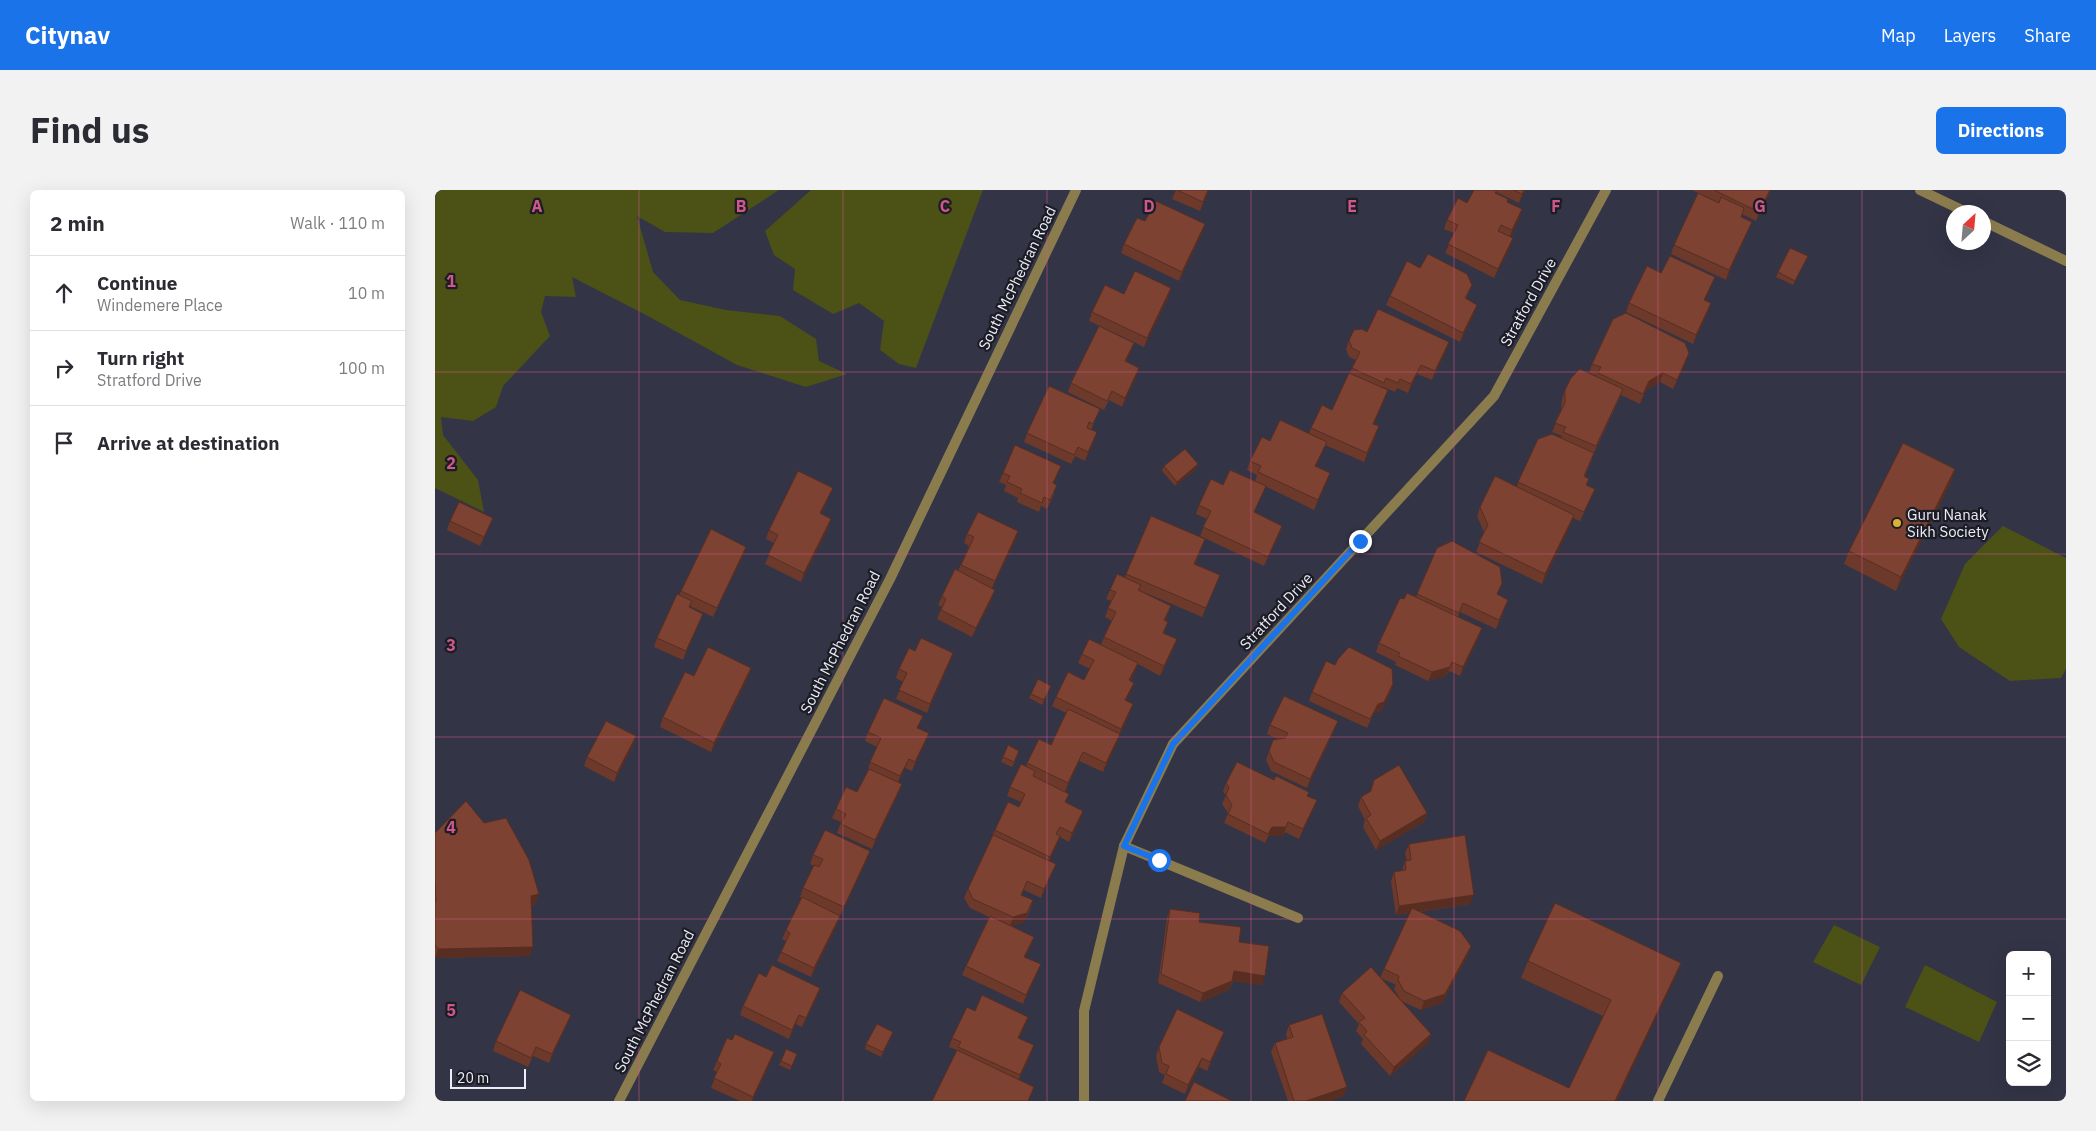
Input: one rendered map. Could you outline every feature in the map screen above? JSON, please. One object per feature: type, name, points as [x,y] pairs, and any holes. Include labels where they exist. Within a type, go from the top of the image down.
[{"type":"street","name":"South McPhedran Road","points":[[619,1101],[890,579],[1075,190]]},
{"type":"street","name":"Stratford Drive","points":[[1084,1101],[1084,1011],[1124,846],[1173,744],[1494,396],[1606,190]]},
{"type":"street","points":[[1920,190],[1951,205]]},
{"type":"street","points":[[1991,225],[2066,261]]},
{"type":"street","points":[[1124,846],[1298,918]]},
{"type":"street","points":[[1658,1101],[1718,976]]},
{"type":"green space","points":[[435,190],[779,190],[713,233],[665,232],[637,216],[653,272],[680,300],[726,310],[780,316],[816,339],[819,361],[847,374],[806,387],[737,365],[572,277],[576,297],[545,296],[541,312],[550,336],[503,386],[496,407],[473,421],[441,417],[443,435],[478,480],[484,512],[435,488]]},
{"type":"green space","points":[[811,190],[983,190],[916,368],[899,364],[880,350],[884,321],[859,303],[833,314],[793,290],[795,269],[774,255],[765,231]]},
{"type":"green space","points":[[2003,526],[2066,558],[2066,669],[2061,678],[2010,681],[1959,647],[1941,619],[1965,564]]},
{"type":"green space","points":[[1834,925],[1880,947],[1861,985],[1813,962]]},
{"type":"green space","points":[[1925,965],[1997,1002],[1979,1042],[1905,1007]]},
{"type":"building","points":[[1177,190],[1208,190],[1203,202]]},
{"type":"building","points":[[1474,190],[1497,190],[1495,193],[1508,199],[1507,202],[1522,209],[1512,230],[1501,225],[1498,231],[1513,238],[1498,269],[1448,244],[1458,225],[1447,220],[1458,198],[1467,203]]},
{"type":"building","points":[[1513,190],[1524,190],[1522,194]]},
{"type":"building","points":[[1714,190],[1770,190],[1759,212]]},
{"type":"building","points":[[1698,193],[1719,203],[1721,197],[1744,208],[1741,217],[1752,222],[1729,270],[1674,245]]},
{"type":"building","points":[[1156,201],[1205,224],[1182,272],[1124,244],[1137,218],[1145,221]]},
{"type":"building","points":[[1790,248],[1808,256],[1795,281],[1778,272]]},
{"type":"building","points":[[1428,254],[1467,274],[1472,285],[1465,298],[1477,305],[1463,333],[1390,296],[1407,261],[1420,268]]},
{"type":"building","points":[[1670,256],[1715,277],[1704,300],[1711,303],[1696,335],[1629,303],[1647,266],[1661,273]]},
{"type":"building","points":[[1135,271],[1171,288],[1147,338],[1092,312],[1105,285],[1124,294]]},
{"type":"building","points":[[1378,309],[1449,342],[1435,371],[1421,365],[1411,384],[1400,379],[1398,383],[1386,378],[1384,383],[1352,368],[1360,352],[1352,348],[1349,340],[1354,330],[1362,329],[1367,332]]},
{"type":"building","points":[[1626,313],[1685,343],[1689,353],[1677,380],[1663,373],[1649,381],[1643,394],[1598,373],[1601,367],[1592,364],[1613,319]]},
{"type":"building","points":[[1099,326],[1134,343],[1125,361],[1139,368],[1125,398],[1112,391],[1107,401],[1071,383]]},
{"type":"building","points":[[1580,369],[1623,389],[1596,446],[1563,432],[1566,427],[1555,423],[1565,403],[1565,390],[1571,378]]},
{"type":"building","points":[[1349,373],[1388,390],[1373,424],[1379,426],[1367,453],[1311,428],[1322,405],[1332,410]]},
{"type":"building","points":[[1049,386],[1100,409],[1093,424],[1089,422],[1087,428],[1097,432],[1088,452],[1078,447],[1074,455],[1027,433]]},
{"type":"building","points":[[1280,420],[1327,442],[1315,466],[1330,473],[1318,500],[1258,472],[1261,466],[1250,461],[1262,437],[1270,441]]},
{"type":"building","points":[[1552,434],[1594,453],[1584,476],[1589,479],[1586,485],[1595,489],[1584,512],[1518,482],[1538,439]]},
{"type":"building","name":"Guru Nanak Sikh Society","points":[[1903,443],[1955,469],[1901,577],[1849,551]]},
{"type":"building","points":[[1015,445],[1061,466],[1053,483],[1057,485],[1050,500],[1044,497],[1042,503],[1020,493],[1022,489],[1007,482],[1010,476],[1003,473]]},
{"type":"building","points":[[1185,449],[1198,464],[1177,482],[1164,466]]},
{"type":"building","points":[[1230,470],[1266,486],[1254,512],[1282,526],[1268,557],[1203,527],[1211,511],[1199,505],[1211,479],[1223,485]]},
{"type":"building","points":[[798,471],[833,488],[820,513],[831,519],[804,573],[768,555],[778,535],[769,530]]},
{"type":"building","points":[[1495,476],[1574,515],[1545,574],[1479,542],[1488,525],[1480,507]]},
{"type":"building","points":[[459,502],[493,518],[484,537],[450,521]]},
{"type":"building","points":[[978,512],[1018,531],[995,581],[961,565],[974,537],[967,534]]},
{"type":"building","points":[[1151,516],[1205,539],[1194,564],[1220,575],[1206,608],[1126,574]]},
{"type":"building","points":[[711,529],[746,547],[717,608],[681,591]]},
{"type":"building","points":[[1452,541],[1500,567],[1502,583],[1497,594],[1508,600],[1499,620],[1463,603],[1459,613],[1417,594],[1437,548]]},
{"type":"building","points":[[955,569],[995,590],[976,628],[941,610],[946,599],[942,596]]},
{"type":"building","points":[[1117,574],[1141,585],[1138,590],[1171,606],[1164,620],[1168,622],[1163,633],[1177,639],[1164,666],[1104,637],[1116,612],[1108,608],[1116,592],[1110,590]]},
{"type":"building","points":[[1407,593],[1482,628],[1463,667],[1452,662],[1450,667],[1432,672],[1398,656],[1400,653],[1379,643],[1400,598],[1404,599]]},
{"type":"building","points":[[677,594],[692,601],[689,607],[703,614],[686,651],[657,638]]},
{"type":"building","points":[[921,638],[953,653],[930,704],[899,690],[907,673],[899,669],[909,648],[915,651]]},
{"type":"building","points":[[1089,639],[1138,663],[1129,680],[1134,683],[1125,700],[1133,704],[1121,729],[1056,697],[1068,672],[1084,680],[1094,660],[1082,654]]},
{"type":"building","points":[[708,647],[751,668],[714,743],[663,717],[685,672],[694,676]]},
{"type":"building","points":[[1349,647],[1392,669],[1393,684],[1384,702],[1378,704],[1370,719],[1312,692],[1326,661],[1335,665]]},
{"type":"building","points":[[1038,679],[1051,686],[1044,700],[1031,694]]},
{"type":"building","points":[[1284,696],[1338,721],[1310,779],[1274,762],[1269,751],[1273,740],[1285,738],[1288,733],[1270,725]]},
{"type":"building","points":[[884,698],[923,716],[917,728],[929,733],[915,762],[909,759],[900,776],[870,762],[881,738],[868,732]]},
{"type":"building","points":[[1068,709],[1120,734],[1106,763],[1083,752],[1068,783],[1027,763],[1039,739],[1051,745]]},
{"type":"building","points":[[606,721],[636,736],[617,773],[587,757]]},
{"type":"building","points":[[1008,745],[1019,751],[1014,762],[1003,757]]},
{"type":"building","points":[[1237,762],[1274,780],[1276,776],[1309,792],[1307,796],[1317,800],[1303,829],[1288,822],[1286,827],[1272,827],[1268,834],[1228,814],[1232,805],[1226,795],[1229,787],[1226,783]]},
{"type":"building","points":[[1021,764],[1035,771],[1033,776],[1069,794],[1065,802],[1083,811],[1072,833],[1060,827],[1056,834],[1060,836],[1050,857],[995,830],[1008,802],[1019,807],[1025,794],[1010,787]]},
{"type":"building","points":[[1399,765],[1427,813],[1380,841],[1366,818],[1371,815],[1361,797],[1371,791],[1374,780]]},
{"type":"building","points":[[869,769],[902,784],[875,840],[841,824],[846,814],[836,809],[846,787],[857,792]]},
{"type":"building","points":[[466,801],[484,823],[506,818],[529,860],[539,894],[531,896],[533,947],[438,949],[435,945],[435,833]]},
{"type":"building","points":[[825,830],[870,851],[844,907],[803,888],[814,865],[819,867],[823,859],[813,855]]},
{"type":"building","points":[[993,835],[1056,864],[1044,889],[1027,881],[1021,895],[1033,900],[1027,913],[1013,917],[973,899],[968,889]]},
{"type":"building","points":[[1465,835],[1474,895],[1399,906],[1394,872],[1406,870],[1405,861],[1411,860],[1409,844]]},
{"type":"building","points":[[802,897],[840,916],[814,968],[781,952],[790,933],[786,930]]},
{"type":"building","points":[[1555,903],[1681,963],[1615,1101],[1464,1101],[1488,1050],[1569,1088],[1611,1000],[1528,961]]},
{"type":"building","points":[[1412,908],[1460,931],[1471,946],[1445,994],[1424,1001],[1404,991],[1398,980],[1399,976],[1384,969]]},
{"type":"building","points":[[1170,909],[1200,913],[1199,922],[1241,927],[1239,942],[1269,946],[1265,976],[1234,971],[1232,981],[1203,993],[1161,974]]},
{"type":"building","points":[[990,916],[1034,937],[1024,957],[1041,964],[1026,995],[966,966]]},
{"type":"building","points":[[772,965],[820,988],[806,1018],[799,1015],[792,1030],[743,1006],[759,973],[766,977]]},
{"type":"building","points":[[1371,967],[1431,1034],[1394,1067],[1364,1035],[1367,1031],[1359,1022],[1365,1018],[1342,993]]},
{"type":"building","points":[[520,990],[571,1015],[552,1054],[536,1047],[531,1058],[496,1041]]},
{"type":"building","points":[[982,995],[1028,1017],[1018,1038],[1034,1045],[1020,1075],[958,1047],[961,1042],[952,1038],[967,1007],[975,1011]]},
{"type":"building","points":[[1177,1009],[1224,1032],[1210,1062],[1202,1058],[1188,1085],[1166,1074],[1169,1066],[1162,1063],[1159,1047]]},
{"type":"building","points":[[1322,1014],[1347,1087],[1306,1101],[1294,1101],[1275,1043],[1293,1037],[1289,1025]]},
{"type":"building","points":[[877,1024],[893,1032],[883,1052],[866,1044]]},
{"type":"building","points":[[735,1034],[774,1052],[753,1097],[714,1078],[721,1064],[717,1061],[727,1038],[732,1040]]},
{"type":"building","points":[[786,1049],[797,1054],[792,1066],[781,1061]]},
{"type":"building","points":[[957,1050],[1034,1087],[1028,1101],[932,1101]]},
{"type":"building","points":[[1194,1082],[1232,1101],[1185,1101]]},
{"type":"place","name":"Guru Nanak Sikh Society","points":[[1897,523]]},
{"type":"route","points":[[1159,860],[1124,846],[1173,744],[1360,541]]}]
